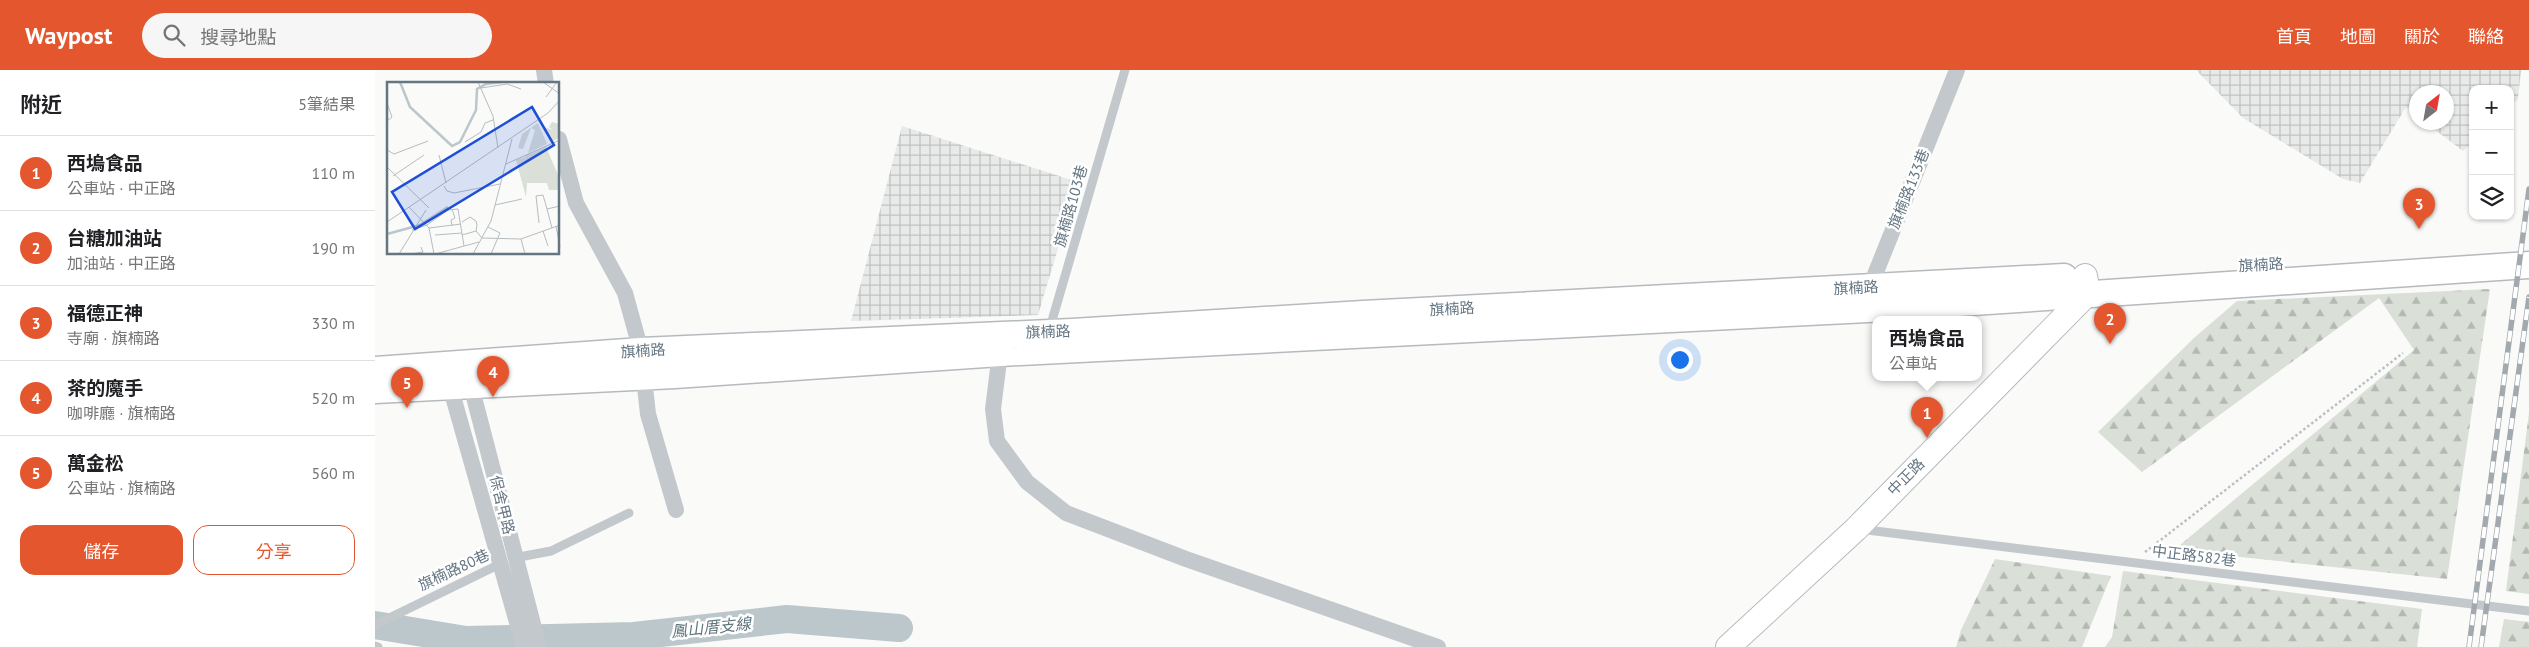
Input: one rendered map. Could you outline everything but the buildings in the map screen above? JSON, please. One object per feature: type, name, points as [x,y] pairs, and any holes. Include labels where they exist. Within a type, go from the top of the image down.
[{"type":"main road","name":"旗楠路","points":[[2087,285],[2529,249]]},
{"type":"main road","name":"旗楠路","points":[[375,390],[462,379],[642,364],[2087,285],[2529,265]]},
{"type":"main road","name":"中正路","points":[[1728,647],[1855,528],[2087,285]]},
{"type":"main road","name":"旗楠路","points":[[642,364],[1000,353],[1047,341]]},
{"type":"main road","name":"旗楠路","points":[[375,370],[462,379]]},
{"type":"street","name":"旗楠路133巷","points":[[1869,298],[1957,70]]},
{"type":"street","points":[[560,143],[576,204],[625,293],[642,364],[648,414],[676,510]]},
{"type":"street","points":[[1000,353],[993,409],[997,441],[1027,482],[1066,513],[1186,559],[1438,647]]},
{"type":"street","name":"保舍甲路","points":[[462,379],[515,557],[539,647]]},
{"type":"street","name":"保舍甲路","points":[[462,379],[500,564],[524,647]]},
{"type":"lane","name":"旗楠路103巷","points":[[1047,341],[1125,70]]},
{"type":"lane","name":"旗楠路80巷","points":[[375,625],[515,557],[551,551],[629,513]]},
{"type":"lane","name":"中正路582巷","points":[[1855,528],[2529,611]]},
{"type":"path","points":[[2132,562],[2403,352]]},
{"type":"shaded area","points":[[2196,70],[2521,70],[2518,99],[2514,102],[2514,85],[2469,85],[2469,146],[2463,151],[2435,130],[2454,130],[2454,85],[2409,85],[2409,109],[2406,107],[2360,183],[2343,179],[2243,118]]},
{"type":"shaded area","points":[[902,126],[1078,182],[1038,315],[851,321]]},
{"type":"green space","points":[[2490,289],[2447,579],[2174,550],[2414,350],[2379,298],[2142,472],[2098,432],[2195,337],[2237,301]]},
{"type":"green space","points":[[2529,413],[2529,594],[2506,591]]},
{"type":"green space","points":[[1995,559],[2111,576],[2082,647],[1956,647],[1961,630]]},
{"type":"green space","points":[[2123,571],[2422,609],[2417,647],[2105,647],[2112,637]]},
{"type":"green space","points":[[2504,619],[2529,622],[2529,647],[2499,647]]},
{"type":"waterway","name":"鳳山厝支線","points":[[375,625],[466,640],[634,636],[787,619],[899,628]]},
{"type":"railway","points":[[2469,647],[2529,189]]},
{"type":"railway","points":[[2481,647],[2529,297]]},
{"type":"place","name":"福德正神","points":[[2419,229]]},
{"type":"place","name":"台糖加油站","points":[[2110,344]]},
{"type":"place","name":"茶的魔手","points":[[493,397]]},
{"type":"place","name":"萬金松","points":[[407,408]]},
{"type":"place","name":"西塢食品","points":[[1927,438]]}]
